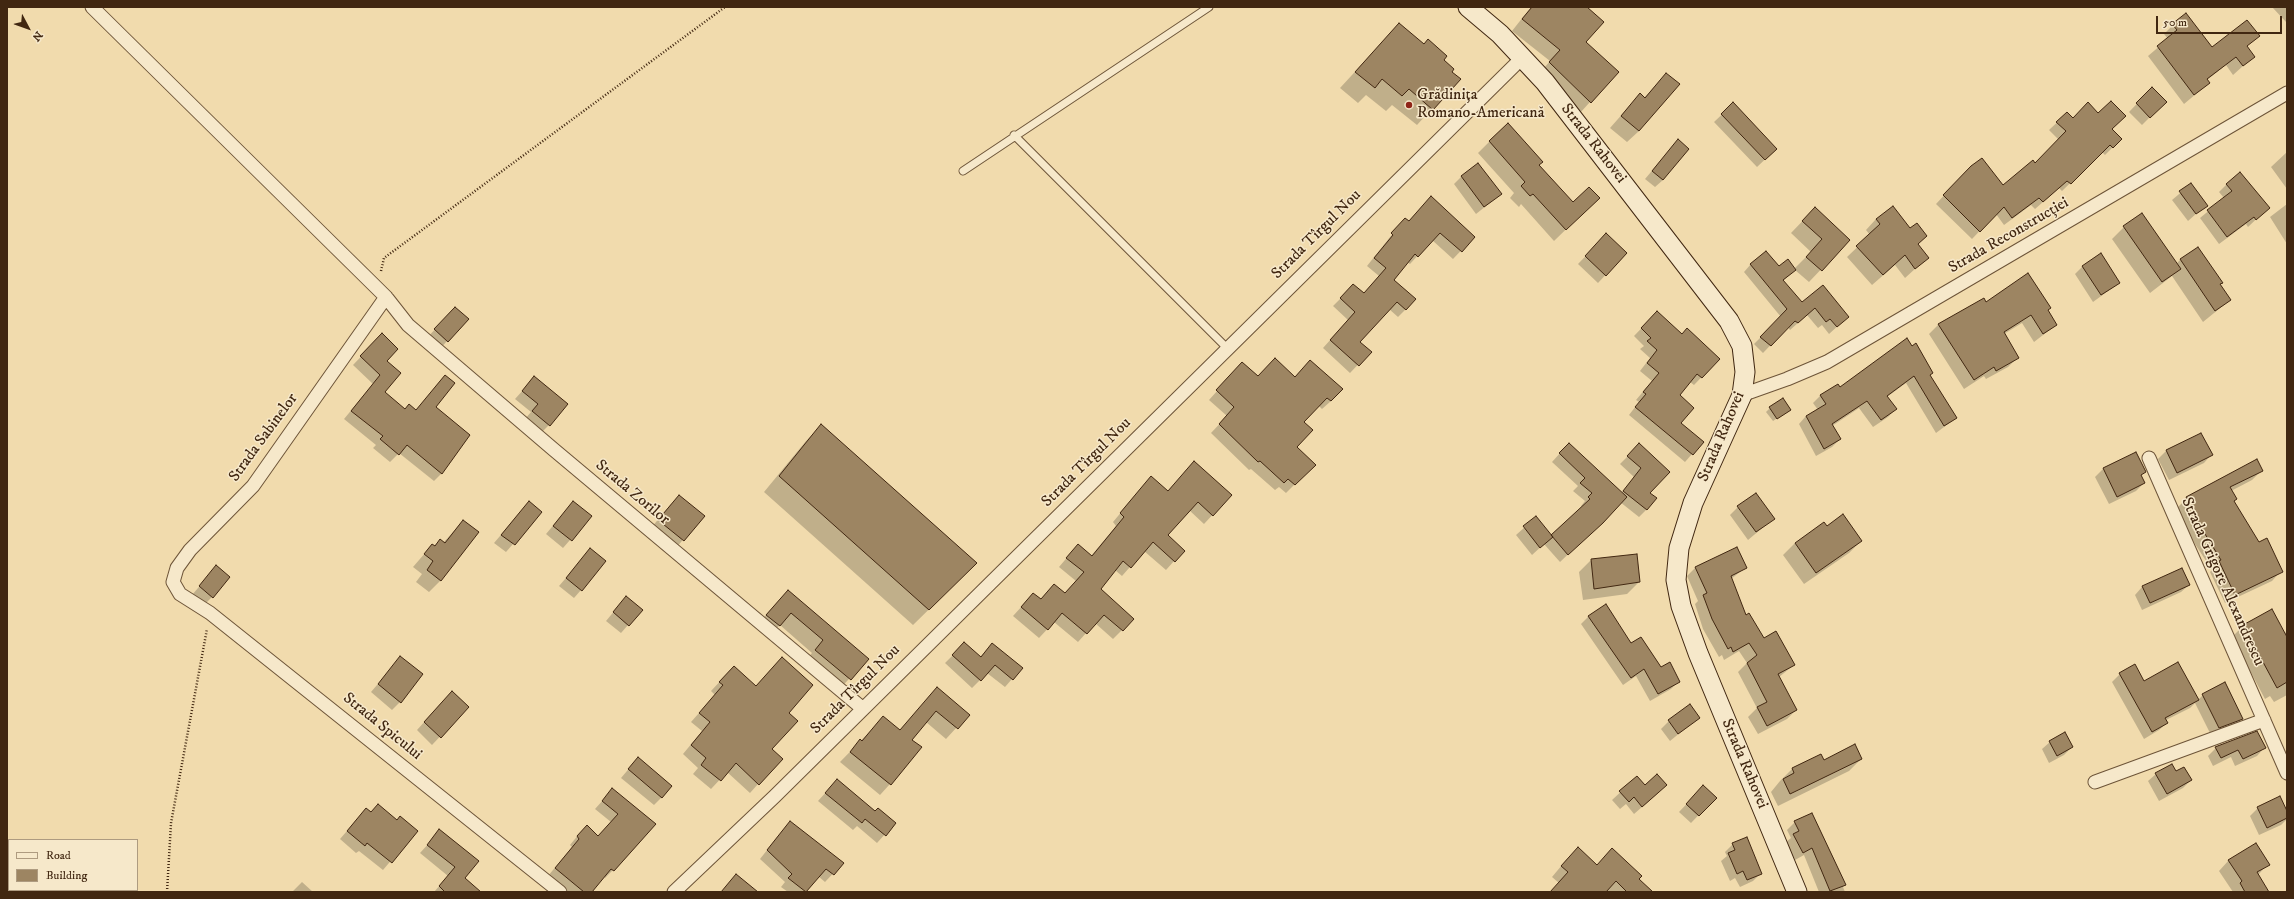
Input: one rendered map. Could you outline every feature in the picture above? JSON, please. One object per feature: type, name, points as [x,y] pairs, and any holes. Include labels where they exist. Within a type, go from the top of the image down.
[{"type":"main road","name":"Strada Rahovei","points":[[1468,7],[1500,34],[1545,82],[1729,321],[1742,346],[1746,372],[1742,395],[1693,503],[1679,548],[1676,580],[1681,606],[1698,653],[1797,892]]},
{"type":"street","name":"Strada Zorilor","points":[[92,7],[386,297],[408,325],[553,449],[862,708]]},
{"type":"street","name":"Strada Tîrgul Nou","points":[[674,892],[775,796],[862,708],[1523,57]]},
{"type":"street","name":"Strada Reconstrucției","points":[[1742,395],[1787,380],[1827,362],[2287,93]]},
{"type":"street","name":"Strada Sabinelor","points":[[180,594],[173,582],[177,568],[190,550],[253,486],[386,297]]},
{"type":"street","name":"Strada Grigore Alexandrescu","points":[[2149,458],[2287,773]]},
{"type":"street","name":"Strada Spicului","points":[[180,594],[210,612],[560,892]]},
{"type":"street","points":[[2095,782],[2264,720]]},
{"type":"lane","points":[[963,171],[1014,135],[1209,7]]},
{"type":"lane","points":[[1014,135],[1227,348]]},
{"type":"path","points":[[386,297],[381,272],[384,258],[725,7]]},
{"type":"path","points":[[167,892],[171,823],[210,612]]},
{"type":"building","points":[[1532,7],[1587,7],[1604,22],[1586,42],[1619,72],[1591,103],[1549,62],[1560,50],[1522,19]]},
{"type":"building","points":[[2186,13],[2212,47],[2247,20],[2260,36],[2247,46],[2255,57],[2243,66],[2236,57],[2207,79],[2210,83],[2194,95],[2157,46],[2177,30],[2172,24]]},
{"type":"building","name":"Grădinița Romano-Americană","points":[[1399,23],[1424,44],[1428,39],[1447,56],[1444,60],[1454,69],[1452,72],[1461,79],[1433,110],[1409,89],[1402,96],[1382,79],[1375,88],[1355,72]]},
{"type":"building","points":[[1666,73],[1680,84],[1639,131],[1621,116],[1640,93],[1645,98]]},
{"type":"building","points":[[2152,87],[2167,102],[2150,118],[2136,103]]},
{"type":"building","points":[[2111,101],[2126,116],[2112,129],[2122,139],[2113,148],[2110,145],[2071,184],[2067,181],[2043,202],[2039,198],[2012,218],[2004,207],[1980,232],[1943,195],[1971,166],[1982,158],[2003,185],[2033,160],[2035,163],[2066,131],[2056,122],[2067,112],[2073,118],[2088,102],[2098,113]]},
{"type":"building","points":[[1733,102],[1777,149],[1765,160],[1721,114]]},
{"type":"building","points":[[1508,123],[1543,162],[1539,165],[1573,202],[1589,187],[1600,198],[1566,230],[1533,194],[1530,196],[1521,186],[1525,182],[1489,141]]},
{"type":"building","points":[[1678,139],[1689,149],[1663,180],[1652,171]]},
{"type":"building","points":[[1478,163],[1502,194],[1484,207],[1461,176]]},
{"type":"building","points":[[2240,172],[2270,208],[2256,220],[2254,217],[2227,237],[2207,210],[2232,191],[2226,184]]},
{"type":"building","points":[[2191,183],[2208,206],[2196,214],[2179,191]]},
{"type":"building","points":[[1431,196],[1475,237],[1462,252],[1440,233],[1418,257],[1415,254],[1394,280],[1416,299],[1406,310],[1397,302],[1360,342],[1372,352],[1359,366],[1330,340],[1355,312],[1340,298],[1353,284],[1364,293],[1386,268],[1374,258],[1393,235],[1391,233],[1405,218],[1409,221]]},
{"type":"building","points":[[1893,206],[1910,228],[1917,223],[1927,236],[1918,244],[1929,258],[1915,269],[1905,255],[1883,275],[1856,246],[1880,224],[1876,219]]},
{"type":"building","points":[[1815,207],[1850,240],[1822,271],[1806,257],[1822,239],[1802,221]]},
{"type":"building","points":[[2142,213],[2181,269],[2162,282],[2123,226]]},
{"type":"building","points":[[1606,233],[1627,253],[1606,276],[1585,256]]},
{"type":"building","points":[[2198,247],[2223,283],[2220,284],[2231,300],[2215,311],[2180,259]]},
{"type":"building","points":[[1766,251],[1779,266],[1788,259],[1796,270],[1783,280],[1802,302],[1823,285],[1849,317],[1837,327],[1830,319],[1826,322],[1815,308],[1798,323],[1795,321],[1771,346],[1760,337],[1787,309],[1750,264]]},
{"type":"building","points":[[2101,253],[2120,283],[2101,295],[2082,266]]},
{"type":"building","points":[[2028,273],[2051,308],[2048,310],[2057,325],[2043,334],[2031,315],[2004,332],[2019,358],[1996,371],[1994,367],[1974,380],[1938,324],[1984,298],[1986,302]]},
{"type":"building","points":[[455,307],[469,319],[448,342],[434,329]]},
{"type":"building","points":[[1657,311],[1682,334],[1687,328],[1720,359],[1702,378],[1697,374],[1680,395],[1694,408],[1681,423],[1704,442],[1693,455],[1635,407],[1646,394],[1643,392],[1659,373],[1647,363],[1657,350],[1647,341],[1651,338],[1641,328]]},
{"type":"building","points":[[382,333],[398,349],[387,361],[401,373],[385,392],[405,409],[409,404],[416,410],[445,375],[455,383],[436,407],[470,435],[442,474],[407,445],[399,455],[380,439],[383,436],[351,411],[380,375],[360,356]]},
{"type":"building","points":[[1907,338],[1912,346],[1916,343],[1933,373],[1930,375],[1957,418],[1944,426],[1914,376],[1887,396],[1897,409],[1881,420],[1867,401],[1832,424],[1841,439],[1824,449],[1806,416],[1826,404],[1820,395],[1838,384],[1840,387]]},
{"type":"building","points":[[1275,358],[1295,377],[1310,360],[1343,389],[1331,401],[1327,398],[1304,422],[1313,430],[1297,447],[1316,465],[1295,485],[1288,479],[1284,483],[1260,461],[1258,462],[1219,424],[1234,407],[1216,390],[1242,362],[1258,376]]},
{"type":"building","points":[[534,376],[568,404],[550,426],[532,411],[538,404],[522,391]]},
{"type":"building","points":[[1783,398],[1791,410],[1777,419],[1769,407]]},
{"type":"building","points":[[821,424],[977,563],[929,610],[779,476]]},
{"type":"building","points":[[2201,433],[2213,455],[2177,473],[2166,450]]},
{"type":"building","points":[[1569,443],[1627,497],[1603,523],[1568,555],[1551,535],[1590,499],[1588,497],[1592,493],[1580,483],[1585,478],[1559,453]]},
{"type":"building","points":[[1639,443],[1670,472],[1650,493],[1657,498],[1647,510],[1623,491],[1641,468],[1627,456]]},
{"type":"building","points":[[2136,452],[2146,472],[2141,475],[2145,483],[2117,497],[2103,468]]},
{"type":"building","points":[[2257,459],[2263,471],[2230,487],[2237,499],[2234,501],[2259,542],[2267,538],[2283,572],[2235,595],[2219,561],[2221,560],[2205,534],[2186,497]]},
{"type":"building","points":[[1194,461],[1232,495],[1213,516],[1198,502],[1168,535],[1185,551],[1175,562],[1153,542],[1131,568],[1123,561],[1101,589],[1134,619],[1123,631],[1104,615],[1087,634],[1062,613],[1048,630],[1021,607],[1033,593],[1041,599],[1054,584],[1065,593],[1084,572],[1066,558],[1078,544],[1092,556],[1124,517],[1120,513],[1151,476],[1168,491]]},
{"type":"building","points":[[1756,493],[1775,519],[1756,532],[1737,506]]},
{"type":"building","points":[[679,495],[705,516],[684,541],[658,520]]},
{"type":"building","points":[[529,501],[542,512],[515,545],[501,535]]},
{"type":"building","points":[[573,501],[592,516],[572,541],[553,526]]},
{"type":"building","points":[[1843,514],[1862,541],[1816,573],[1795,543],[1824,522],[1827,526]]},
{"type":"building","points":[[1536,516],[1553,537],[1540,548],[1523,526]]},
{"type":"building","points":[[463,520],[479,532],[441,581],[427,570],[433,561],[424,554],[432,544],[435,546],[440,539],[445,543]]},
{"type":"building","points":[[1737,547],[1747,568],[1731,576],[1746,615],[1749,613],[1764,638],[1776,631],[1795,665],[1778,674],[1797,710],[1767,726],[1757,707],[1767,702],[1747,663],[1757,655],[1749,643],[1733,652],[1731,647],[1728,649],[1712,619],[1703,595],[1707,593],[1695,567]]},
{"type":"building","points":[[590,548],[606,561],[582,591],[566,578]]},
{"type":"building","points":[[1637,554],[1640,582],[1594,589],[1591,559]]},
{"type":"building","points":[[216,565],[230,577],[213,598],[199,586]]},
{"type":"building","points":[[2182,568],[2190,585],[2150,603],[2142,586]]},
{"type":"building","points":[[788,590],[869,659],[851,680],[815,650],[823,640],[791,613],[780,626],[766,615]]},
{"type":"building","points":[[626,596],[643,610],[629,626],[613,612]]},
{"type":"building","points":[[1606,604],[1631,643],[1641,637],[1661,667],[1670,662],[1680,682],[1658,694],[1644,669],[1631,678],[1588,616]]},
{"type":"building","points":[[2272,609],[2287,637],[2287,682],[2277,688],[2243,625]]},
{"type":"building","points":[[964,642],[981,657],[992,643],[1023,668],[1013,680],[995,665],[981,681],[952,655]]},
{"type":"building","points":[[400,656],[423,674],[401,703],[378,684]]},
{"type":"building","points":[[782,657],[813,685],[789,713],[798,721],[772,749],[783,759],[759,785],[736,763],[721,781],[701,765],[706,758],[691,745],[710,722],[699,713],[723,685],[719,682],[734,666],[756,686]]},
{"type":"building","points":[[2178,662],[2199,700],[2165,718],[2168,723],[2152,732],[2119,673],[2135,664],[2144,681]]},
{"type":"building","points":[[2225,682],[2243,719],[2219,728],[2202,694]]},
{"type":"building","points":[[937,687],[970,715],[958,729],[936,711],[912,740],[922,747],[891,785],[850,752],[860,739],[862,741],[883,716],[900,730]]},
{"type":"building","points":[[452,691],[469,707],[441,738],[424,722]]},
{"type":"building","points":[[1690,704],[1700,718],[1678,734],[1668,720]]},
{"type":"building","points":[[2257,731],[2266,748],[2243,759],[2238,750],[2221,758],[2215,747]]},
{"type":"building","points":[[2065,732],[2073,747],[2057,756],[2049,741]]},
{"type":"building","points":[[1855,744],[1862,759],[1790,794],[1783,779],[1794,773],[1792,768],[1821,754],[1824,760]]},
{"type":"building","points":[[638,757],[672,786],[662,798],[628,769]]},
{"type":"building","points":[[2172,764],[2176,771],[2184,767],[2192,780],[2167,794],[2155,773]]},
{"type":"building","points":[[1657,774],[1667,785],[1642,807],[1634,797],[1629,802],[1619,791],[1637,776],[1645,785]]},
{"type":"building","points":[[837,779],[875,811],[878,808],[896,823],[886,836],[865,819],[862,823],[825,793]]},
{"type":"building","points":[[1703,785],[1717,798],[1699,816],[1686,804]]},
{"type":"building","points":[[612,788],[656,824],[614,871],[611,869],[592,892],[584,892],[555,868],[579,839],[577,836],[587,825],[598,836],[618,814],[602,801]]},
{"type":"building","points":[[2280,796],[2287,811],[2287,818],[2267,828],[2257,807]]},
{"type":"building","points":[[378,804],[397,820],[400,816],[418,831],[392,863],[367,843],[365,846],[347,831],[366,808],[371,812]]},
{"type":"building","points":[[1812,813],[1846,885],[1830,891],[1812,848],[1803,853],[1793,834],[1799,831],[1794,821]]},
{"type":"building","points":[[790,821],[844,863],[834,875],[826,869],[806,892],[788,878],[792,874],[767,850]]},
{"type":"building","points":[[439,829],[479,861],[465,878],[481,892],[445,892],[439,886],[455,867],[427,845]]},
{"type":"building","points":[[1747,837],[1762,874],[1747,880],[1743,871],[1737,874],[1728,853],[1735,850],[1732,843]]},
{"type":"building","points":[[2256,843],[2270,865],[2257,872],[2269,892],[2245,892],[2240,883],[2242,881],[2228,860]]},
{"type":"building","points":[[1578,847],[1597,865],[1612,848],[1642,876],[1639,879],[1653,892],[1627,892],[1616,881],[1606,892],[1550,892],[1568,872],[1561,866]]},
{"type":"building","points":[[736,874],[758,892],[721,892]]},
{"type":"place","name":"Grădinița Romano-Americană","points":[[1409,105]]}]
